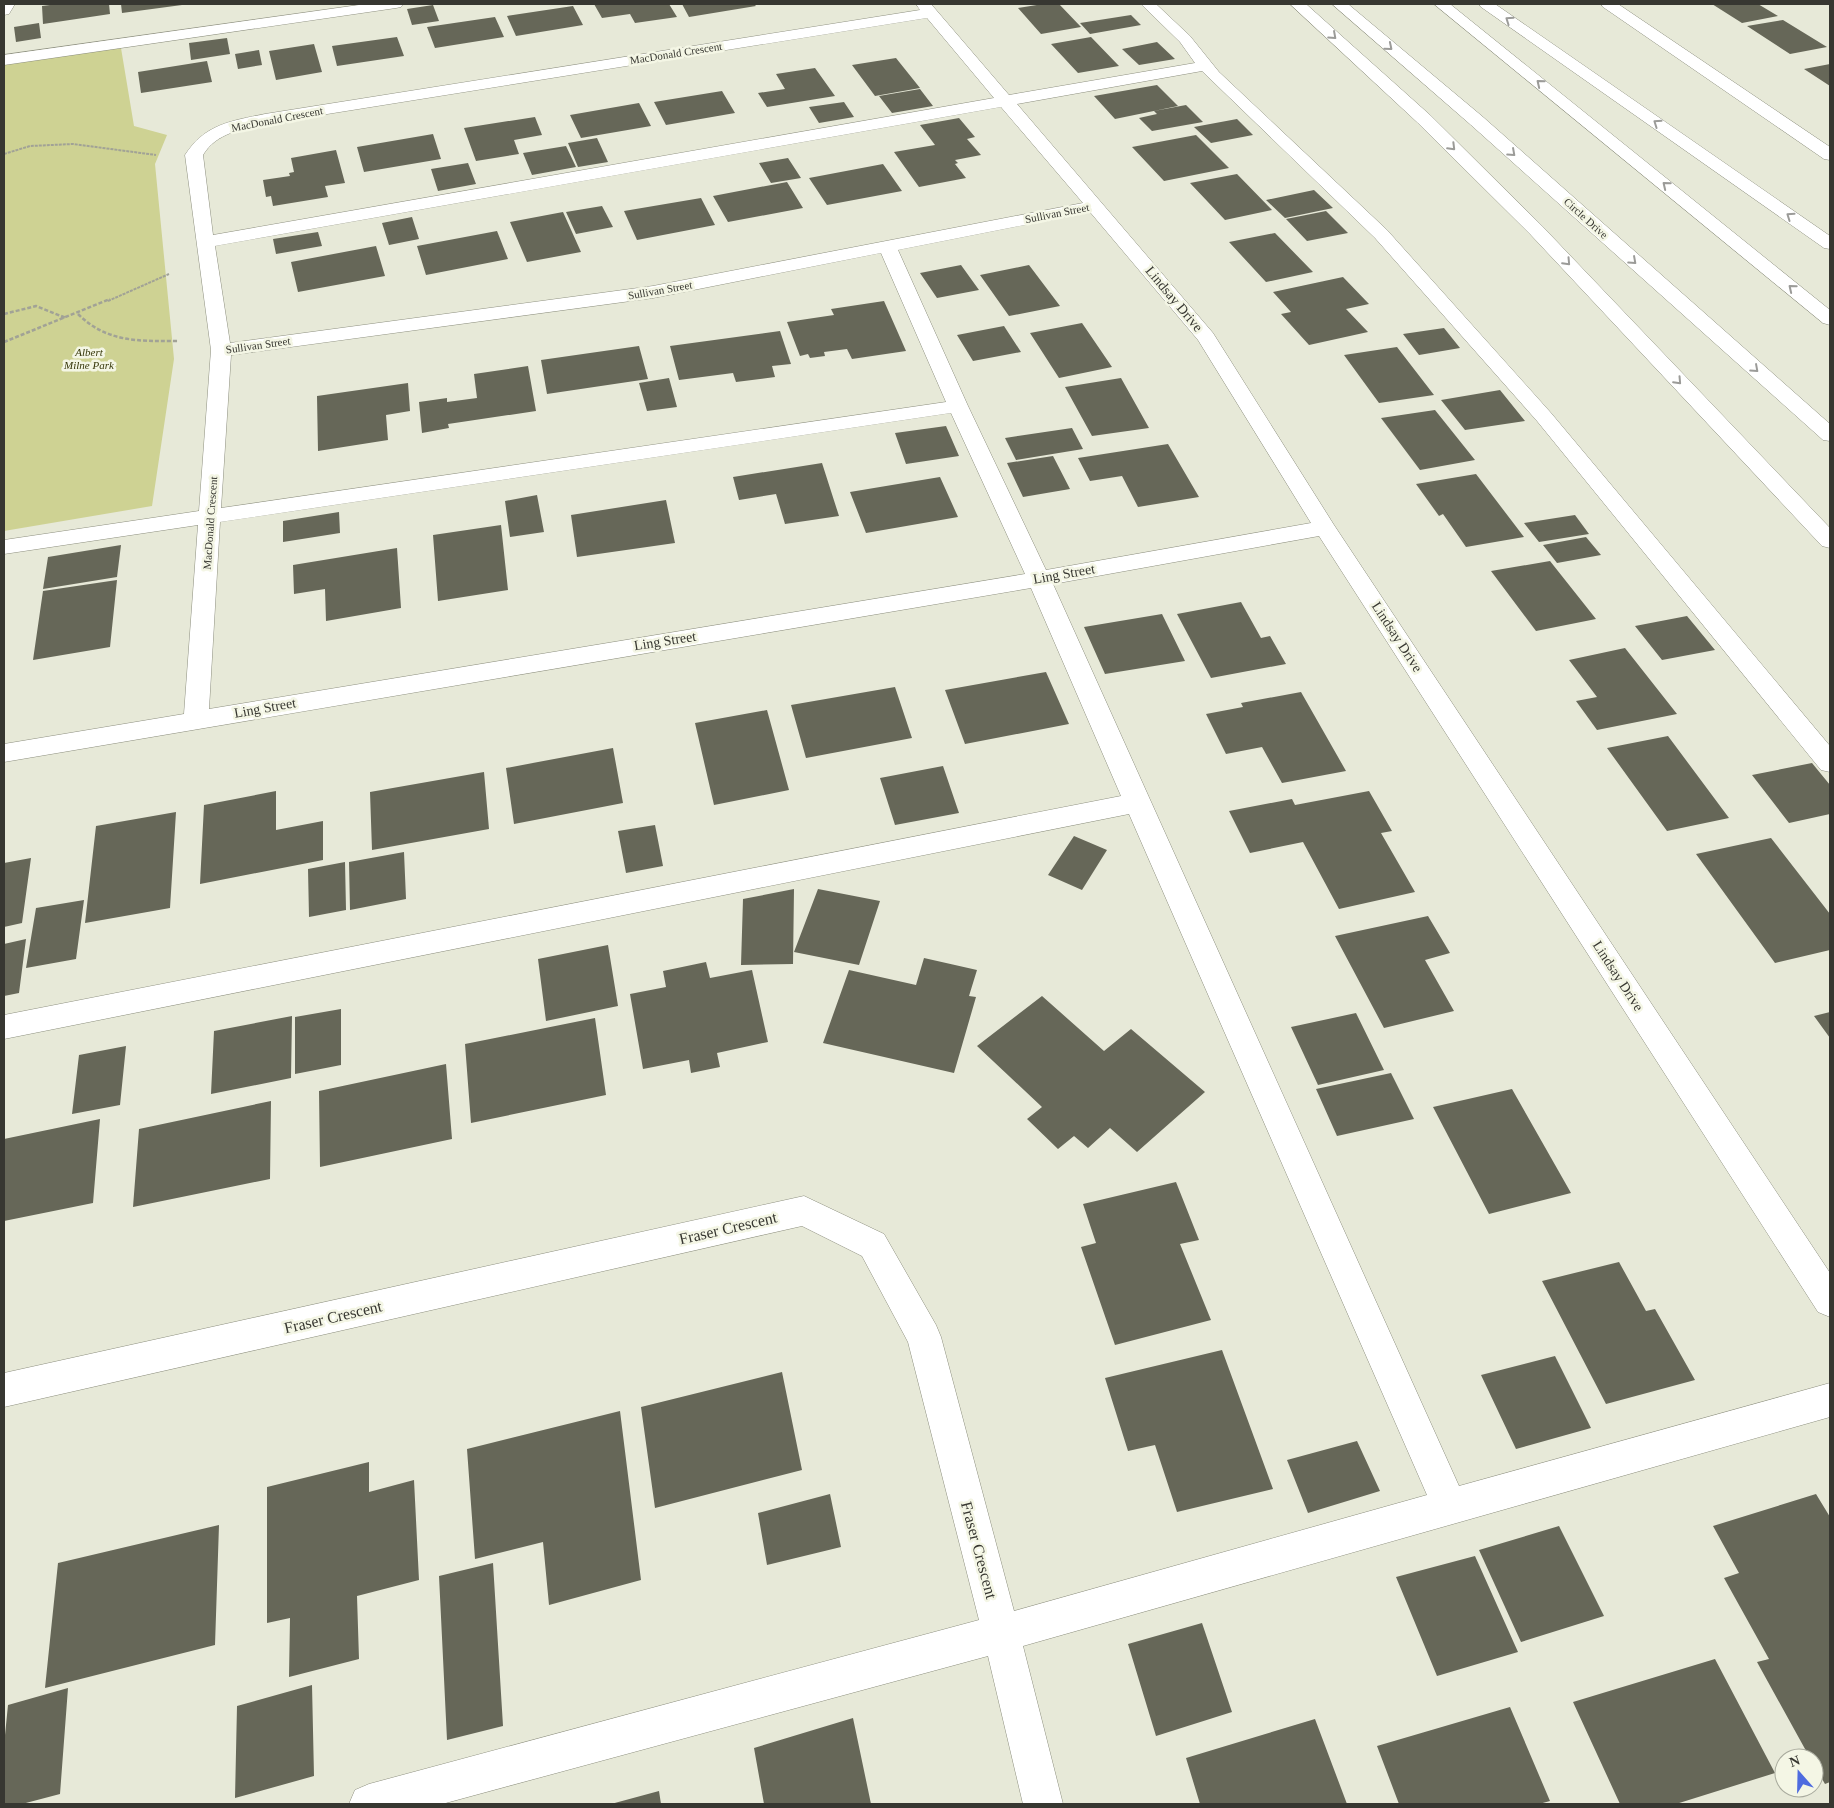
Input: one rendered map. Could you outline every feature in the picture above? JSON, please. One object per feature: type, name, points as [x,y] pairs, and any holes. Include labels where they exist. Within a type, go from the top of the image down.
[{"type":"main road","points":[[4,11],[8,4]]},
{"type":"main road","points":[[4,60],[396,4]]},
{"type":"main road","points":[[1148,4],[1185,39],[1204,66],[1388,242],[1544,417],[1830,763]]},
{"type":"main road","points":[[1297,4],[1424,119],[1536,230],[1830,541]]},
{"type":"main road","name":"Circle Drive","points":[[1338,4],[1477,121],[1830,435]]},
{"type":"main road","points":[[1441,4],[1830,319]]},
{"type":"main road","points":[[1486,4],[1830,244]]},
{"type":"main road","points":[[1608,4],[1830,155]]},
{"type":"main road","name":"Lindsay Drive","points":[[926,8],[1206,337],[1325,528],[1830,1301]]},
{"type":"main road","name":"MacDonald Crescent","points":[[196,720],[211,516],[220,341],[194,155],[209,137],[231,126],[285,116],[926,8]]},
{"type":"main road","points":[[205,242],[1204,66]]},
{"type":"main road","name":"Sullivan Street","points":[[220,341],[654,292],[1095,206]]},
{"type":"main road","points":[[887,246],[958,406],[1039,579],[1137,804],[1450,1507]]},
{"type":"main road","points":[[4,547],[958,406]]},
{"type":"main road","name":"Ling Street","points":[[4,753],[1039,579],[1325,528]]},
{"type":"main road","points":[[4,1027],[1137,804]]},
{"type":"main road","name":"Fraser Crescent","points":[[4,1390],[804,1211],[873,1245],[924,1337],[1001,1633],[1043,1804]]},
{"type":"main road","points":[[370,1804],[1001,1633],[1830,1400]]},
{"type":"path","points":[[4,154],[30,146],[72,144],[112,148],[144,155],[164,156]]},
{"type":"path","points":[[4,342],[78,314],[174,271]]},
{"type":"path","points":[[4,314],[36,306],[67,318]]},
{"type":"path","points":[[78,314],[86,324],[104,334],[136,341],[220,341]]},
{"type":"green space","name":"Albert Milne Park","points":[[121,48],[134,126],[167,135],[155,164],[174,359],[152,506],[4,531],[4,64]]},
{"type":"building","points":[[58,4],[109,4],[110,14],[43,24],[42,6]]},
{"type":"building","points":[[121,4],[182,4],[182,5],[122,13]]},
{"type":"building","points":[[594,4],[669,4],[677,17],[635,23],[630,14],[602,18]]},
{"type":"building","points":[[682,4],[754,4],[756,6],[689,17]]},
{"type":"building","points":[[1043,4],[1059,4],[1081,27],[1041,34],[1018,8]]},
{"type":"building","points":[[1712,4],[1758,4],[1778,16],[1742,23]]},
{"type":"building","points":[[433,5],[439,21],[412,25],[407,9]]},
{"type":"building","points":[[573,6],[583,25],[516,36],[507,16]]},
{"type":"building","points":[[1131,15],[1141,25],[1090,34],[1080,23]]},
{"type":"building","points":[[495,17],[504,37],[435,48],[427,27]]},
{"type":"building","points":[[1783,20],[1827,47],[1790,54],[1747,26]]},
{"type":"building","points":[[39,23],[41,38],[16,42],[14,27]]},
{"type":"building","points":[[397,37],[404,56],[337,66],[332,46]]},
{"type":"building","points":[[1091,37],[1119,66],[1078,73],[1051,44]]},
{"type":"building","points":[[227,38],[230,54],[191,60],[189,43]]},
{"type":"building","points":[[1157,42],[1175,59],[1139,65],[1122,49]]},
{"type":"building","points":[[314,44],[322,72],[276,80],[269,51]]},
{"type":"building","points":[[259,50],[262,65],[238,69],[235,54]]},
{"type":"building","points":[[896,58],[920,88],[875,96],[852,65]]},
{"type":"building","points":[[207,61],[212,82],[141,93],[138,72]]},
{"type":"building","points":[[1830,64],[1830,86],[1804,69]]},
{"type":"building","points":[[815,68],[835,96],[767,107],[758,93],[785,89],[776,74]]},
{"type":"building","points":[[1157,85],[1178,106],[1115,119],[1094,96]]},
{"type":"building","points":[[920,89],[933,106],[892,113],[879,96]]},
{"type":"building","points":[[722,91],[735,113],[666,125],[654,102]]},
{"type":"building","points":[[844,102],[854,117],[819,123],[809,107]]},
{"type":"building","points":[[639,103],[651,126],[581,138],[570,115]]},
{"type":"building","points":[[1186,105],[1203,122],[1152,131],[1139,118],[1157,114],[1154,111]]},
{"type":"building","points":[[535,117],[542,135],[514,140],[519,154],[476,161],[464,128]]},
{"type":"building","points":[[959,118],[975,137],[967,139],[981,155],[955,160],[958,163],[955,164],[966,178],[919,187],[894,152],[935,145],[920,125]]},
{"type":"building","points":[[1237,119],[1253,135],[1211,143],[1194,127]]},
{"type":"building","points":[[433,134],[441,159],[364,172],[357,147]]},
{"type":"building","points":[[1196,135],[1229,168],[1164,181],[1132,147]]},
{"type":"building","points":[[597,138],[608,162],[578,167],[568,143]]},
{"type":"building","points":[[566,146],[576,167],[532,175],[523,153]]},
{"type":"building","points":[[336,150],[345,183],[325,186],[328,197],[273,206],[271,196],[266,197],[263,180],[290,176],[289,173],[294,172],[291,158]]},
{"type":"building","points":[[788,158],[801,178],[771,183],[759,163]]},
{"type":"building","points":[[468,163],[476,184],[438,191],[431,169]]},
{"type":"building","points":[[883,164],[902,191],[827,205],[809,178]]},
{"type":"building","points":[[1237,174],[1272,210],[1225,220],[1190,183]]},
{"type":"building","points":[[787,182],[803,208],[728,222],[713,196]]},
{"type":"building","points":[[1314,190],[1333,208],[1285,218],[1266,200]]},
{"type":"building","points":[[701,198],[715,225],[637,240],[624,211]]},
{"type":"building","points":[[602,206],[613,227],[576,234],[566,212]]},
{"type":"building","points":[[1326,211],[1348,233],[1307,241],[1286,219]]},
{"type":"building","points":[[563,212],[581,252],[527,262],[510,222]]},
{"type":"building","points":[[412,217],[419,239],[389,245],[382,223]]},
{"type":"building","points":[[497,231],[508,259],[426,275],[417,246]]},
{"type":"building","points":[[318,232],[322,246],[276,254],[273,239]]},
{"type":"building","points":[[1275,233],[1313,272],[1266,282],[1229,242]]},
{"type":"building","points":[[376,246],[385,276],[298,292],[291,262]]},
{"type":"building","points":[[961,265],[979,290],[937,298],[920,273]]},
{"type":"building","points":[[1029,265],[1060,306],[1009,316],[980,275]]},
{"type":"building","points":[[1343,277],[1369,304],[1346,309],[1368,332],[1309,345],[1281,314],[1291,312],[1273,292]]},
{"type":"building","points":[[884,301],[906,351],[852,359],[847,349],[824,352],[825,356],[810,358],[808,354],[800,356],[787,322],[834,315],[831,309]]},
{"type":"building","points":[[1082,323],[1112,367],[1059,378],[1030,333]]},
{"type":"building","points":[[1004,326],[1021,352],[973,361],[957,335]]},
{"type":"building","points":[[1444,328],[1460,348],[1419,355],[1403,334]]},
{"type":"building","points":[[780,331],[791,364],[772,366],[775,377],[736,382],[733,373],[679,380],[670,346]]},
{"type":"building","points":[[639,346],[648,379],[547,394],[541,360]]},
{"type":"building","points":[[1397,347],[1434,395],[1379,403],[1344,355]]},
{"type":"building","points":[[528,366],[536,411],[448,424],[449,428],[422,433],[419,402],[447,398],[447,402],[477,398],[474,374]]},
{"type":"building","points":[[669,378],[677,407],[647,411],[639,383]]},
{"type":"building","points":[[1121,378],[1149,428],[1092,436],[1065,387]]},
{"type":"building","points":[[408,383],[410,411],[386,415],[388,440],[318,451],[317,396]]},
{"type":"building","points":[[1500,390],[1525,421],[1465,430],[1441,400]]},
{"type":"building","points":[[1435,410],[1475,460],[1420,470],[1381,418]]},
{"type":"building","points":[[946,426],[959,456],[906,464],[895,433]]},
{"type":"building","points":[[1072,428],[1083,449],[1016,460],[1005,438]]},
{"type":"building","points":[[1168,444],[1199,497],[1138,507],[1122,476],[1090,481],[1078,458]]},
{"type":"building","points":[[1053,456],[1070,489],[1023,497],[1007,463]]},
{"type":"building","points":[[822,463],[839,516],[785,524],[776,494],[739,500],[733,477]]},
{"type":"building","points":[[1476,474],[1524,537],[1466,547],[1443,514],[1439,516],[1416,484]]},
{"type":"building","points":[[940,477],[958,517],[866,533],[850,492]]},
{"type":"building","points":[[537,495],[544,532],[510,537],[505,501]]},
{"type":"building","points":[[666,500],[675,543],[577,557],[571,515]]},
{"type":"building","points":[[339,512],[340,533],[283,542],[283,521]]},
{"type":"building","points":[[1575,515],[1589,534],[1539,542],[1524,523]]},
{"type":"building","points":[[501,525],[508,590],[438,601],[433,535]]},
{"type":"building","points":[[1586,537],[1601,555],[1557,563],[1543,545]]},
{"type":"building","points":[[121,545],[117,577],[43,589],[48,557]]},
{"type":"building","points":[[397,548],[401,608],[326,621],[325,589],[294,594],[293,565]]},
{"type":"building","points":[[1550,561],[1596,619],[1536,631],[1491,571]]},
{"type":"building","points":[[117,580],[110,647],[33,660],[43,591]]},
{"type":"building","points":[[1241,602],[1261,638],[1270,636],[1286,664],[1211,678],[1177,614]]},
{"type":"building","points":[[1162,614],[1185,661],[1105,674],[1084,627]]},
{"type":"building","points":[[1687,616],[1715,650],[1662,660],[1635,626]]},
{"type":"building","points":[[1625,648],[1677,714],[1597,730],[1576,701],[1597,697],[1569,660]]},
{"type":"building","points":[[1046,672],[1069,724],[965,744],[945,690]]},
{"type":"building","points":[[895,687],[912,738],[806,758],[791,705]]},
{"type":"building","points":[[1301,692],[1346,771],[1282,783],[1262,747],[1226,754],[1206,714],[1243,707],[1241,703]]},
{"type":"building","points":[[767,710],[789,790],[714,805],[695,723]]},
{"type":"building","points":[[1668,736],[1729,818],[1667,831],[1607,748]]},
{"type":"building","points":[[613,748],[623,803],[514,824],[506,768]]},
{"type":"building","points":[[1812,763],[1830,785],[1830,814],[1789,823],[1752,775]]},
{"type":"building","points":[[943,766],[959,813],[895,825],[880,778]]},
{"type":"building","points":[[484,772],[489,829],[372,850],[370,792]]},
{"type":"building","points":[[276,791],[276,830],[323,821],[323,860],[200,884],[204,805]]},
{"type":"building","points":[[1369,791],[1392,831],[1381,833],[1415,892],[1339,909],[1303,842],[1250,853],[1229,811],[1292,799],[1295,805]]},
{"type":"building","points":[[176,812],[170,908],[85,923],[96,826]]},
{"type":"building","points":[[655,825],[663,866],[626,873],[618,831]]},
{"type":"building","points":[[1074,836],[1107,850],[1082,890],[1048,875]]},
{"type":"building","points":[[1771,838],[1830,914],[1830,950],[1775,963],[1696,854]]},
{"type":"building","points":[[404,852],[406,899],[350,910],[349,862]]},
{"type":"building","points":[[31,858],[22,923],[4,927],[4,863]]},
{"type":"building","points":[[345,862],[346,910],[309,917],[308,869]]},
{"type":"building","points":[[794,889],[793,964],[741,965],[743,899]]},
{"type":"building","points":[[818,889],[880,901],[859,965],[794,952]]},
{"type":"building","points":[[84,900],[76,959],[26,968],[36,908]]},
{"type":"building","points":[[1428,916],[1450,953],[1425,960],[1454,1011],[1384,1028],[1335,936]]},
{"type":"building","points":[[26,939],[19,993],[4,996],[4,944]]},
{"type":"building","points":[[608,945],[618,1006],[546,1021],[538,959]]},
{"type":"building","points":[[924,958],[977,970],[969,996],[976,997],[954,1073],[823,1043],[849,970],[916,985]]},
{"type":"building","points":[[706,962],[710,978],[752,970],[768,1042],[717,1053],[720,1067],[691,1073],[689,1060],[643,1069],[630,994],[666,987],[663,971]]},
{"type":"building","points":[[1042,996],[1104,1051],[1131,1029],[1205,1092],[1137,1152],[1110,1128],[1088,1148],[1074,1136],[1058,1149],[1027,1119],[1042,1107],[977,1046]]},
{"type":"building","points":[[341,1009],[341,1065],[295,1074],[295,1017]]},
{"type":"building","points":[[1830,1012],[1830,1038],[1814,1016]]},
{"type":"building","points":[[1356,1013],[1384,1070],[1318,1085],[1291,1027]]},
{"type":"building","points":[[292,1016],[291,1078],[211,1094],[214,1031]]},
{"type":"building","points":[[595,1018],[606,1095],[471,1123],[465,1044]]},
{"type":"building","points":[[126,1046],[120,1105],[72,1114],[79,1055]]},
{"type":"building","points":[[446,1064],[452,1139],[320,1167],[319,1091]]},
{"type":"building","points":[[1391,1073],[1414,1119],[1337,1136],[1316,1089]]},
{"type":"building","points":[[1512,1089],[1571,1193],[1489,1214],[1433,1107]]},
{"type":"building","points":[[271,1101],[270,1179],[133,1207],[139,1129]]},
{"type":"building","points":[[100,1119],[93,1203],[4,1221],[4,1139]]},
{"type":"building","points":[[1176,1182],[1199,1240],[1180,1244],[1211,1320],[1115,1345],[1081,1247],[1096,1243],[1083,1204]]},
{"type":"building","points":[[1619,1262],[1646,1311],[1655,1309],[1695,1380],[1606,1404],[1542,1281]]},
{"type":"building","points":[[1222,1350],[1273,1489],[1177,1512],[1155,1445],[1128,1451],[1105,1378]]},
{"type":"building","points":[[1555,1356],[1591,1428],[1516,1449],[1481,1375]]},
{"type":"building","points":[[782,1372],[802,1470],[655,1508],[641,1407]]},
{"type":"building","points":[[620,1411],[641,1580],[549,1605],[543,1542],[475,1559],[467,1449]]},
{"type":"building","points":[[1357,1441],[1380,1491],[1308,1513],[1287,1460]]},
{"type":"building","points":[[369,1462],[369,1492],[414,1480],[419,1580],[357,1596],[359,1659],[289,1677],[290,1618],[267,1623],[267,1487]]},
{"type":"building","points":[[830,1494],[841,1547],[767,1565],[758,1513]]},
{"type":"building","points":[[1816,1494],[1830,1517],[1830,1782],[1825,1784],[1824,1782],[1824,1748],[1804,1748],[1757,1662],[1769,1659],[1724,1578],[1739,1573],[1713,1526]]},
{"type":"building","points":[[219,1525],[215,1645],[45,1688],[58,1563]]},
{"type":"building","points":[[1559,1526],[1604,1616],[1521,1642],[1479,1550]]},
{"type":"building","points":[[1475,1556],[1518,1652],[1437,1676],[1396,1577]]},
{"type":"building","points":[[493,1563],[503,1726],[447,1740],[439,1576]]},
{"type":"building","points":[[1202,1623],[1232,1712],[1156,1736],[1128,1644]]},
{"type":"building","points":[[1715,1659],[1774,1773],[1676,1804],[1620,1804],[1573,1702]]},
{"type":"building","points":[[312,1685],[314,1776],[235,1798],[237,1706]]},
{"type":"building","points":[[68,1688],[60,1794],[22,1804],[4,1804],[4,1745],[8,1705]]},
{"type":"building","points":[[1510,1707],[1550,1801],[1539,1804],[1399,1804],[1377,1746]]},
{"type":"building","points":[[853,1718],[871,1804],[764,1804],[754,1748]]},
{"type":"building","points":[[1315,1719],[1347,1804],[1200,1804],[1186,1758]]},
{"type":"building","points":[[659,1791],[661,1804],[611,1804]]}]
